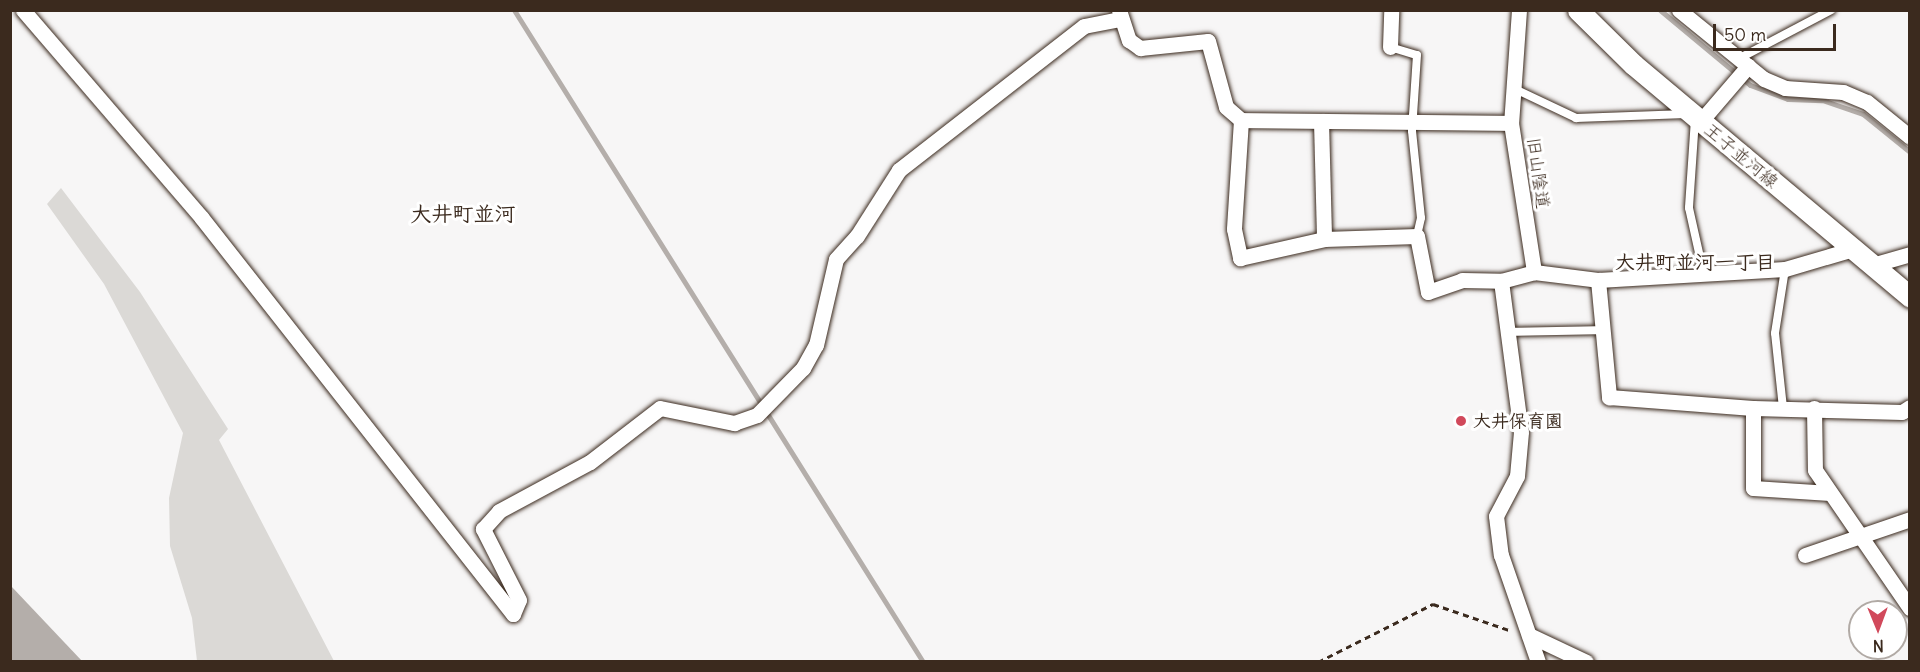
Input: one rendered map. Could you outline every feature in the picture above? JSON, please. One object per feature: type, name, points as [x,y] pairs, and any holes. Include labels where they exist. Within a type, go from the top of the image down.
[{"type":"main road","name":"王子並河線","points":[[1578,10],[1696,118],[1910,297]]},
{"type":"street","points":[[23,10],[201,217],[513,614],[519,600],[483,529],[499,511],[590,462],[660,408],[734,423],[757,415],[802,368],[816,345],[836,258],[857,236],[899,170],[1084,26],[1120,15],[1140,48],[1208,41],[1226,107],[1241,120],[1234,229],[1240,258],[1323,239],[1417,236],[1428,292],[1462,280],[1502,281],[1534,272],[1598,280],[1785,269],[1853,249]]},
{"type":"street","points":[[1390,47],[1391,10]]},
{"type":"street","points":[[1511,123],[1519,10]]},
{"type":"street","points":[[1678,10],[1744,62],[1785,88],[1843,92],[1867,102],[1910,137]]},
{"type":"street","points":[[1696,118],[1744,62]]},
{"type":"street","name":"旧山陰道","points":[[1241,120],[1511,123],[1534,272]]},
{"type":"street","points":[[1321,121],[1323,239]]},
{"type":"street","points":[[1872,265],[1910,254]]},
{"type":"street","points":[[1598,280],[1606,330],[1609,397],[1753,408],[1902,412],[1910,407]]},
{"type":"street","points":[[1502,281],[1521,432],[1517,476],[1496,516],[1501,555],[1538,662]]},
{"type":"street","points":[[1753,408],[1753,488],[1830,493]]},
{"type":"street","points":[[1814,408],[1815,470],[1910,608]]},
{"type":"street","points":[[1805,555],[1858,534],[1910,519]]},
{"type":"street","points":[[1529,635],[1586,662]]},
{"type":"lane","points":[[1744,62],[1831,10]]},
{"type":"lane","points":[[1390,47],[1418,55],[1414,122],[1421,218],[1417,236]]},
{"type":"lane","points":[[1515,89],[1576,118],[1696,118],[1689,208],[1704,274]]},
{"type":"lane","points":[[1783,408],[1775,333],[1785,269]]},
{"type":"lane","points":[[1508,332],[1606,330]]},
{"type":"path","points":[[1317,662],[1433,604],[1469,620],[1529,635]]},
{"type":"shaded area","points":[[61,188],[140,292],[228,429],[219,440],[334,661],[197,661],[192,618],[170,546],[169,498],[183,433],[104,284],[47,204]]},
{"type":"shaded area","points":[[11,586],[82,661],[11,661]]},
{"type":"waterway","points":[[514,10],[923,662]]},
{"type":"waterway","points":[[1660,10],[1750,85],[1788,99],[1822,100],[1863,114],[1910,152]]},
{"type":"place","name":"大井保育園","points":[[1461,421]]},
{"type":"district","name":"大井町並河","points":[[463,214]]},
{"type":"district","name":"大井町並河一丁目","points":[[1695,261]]}]
